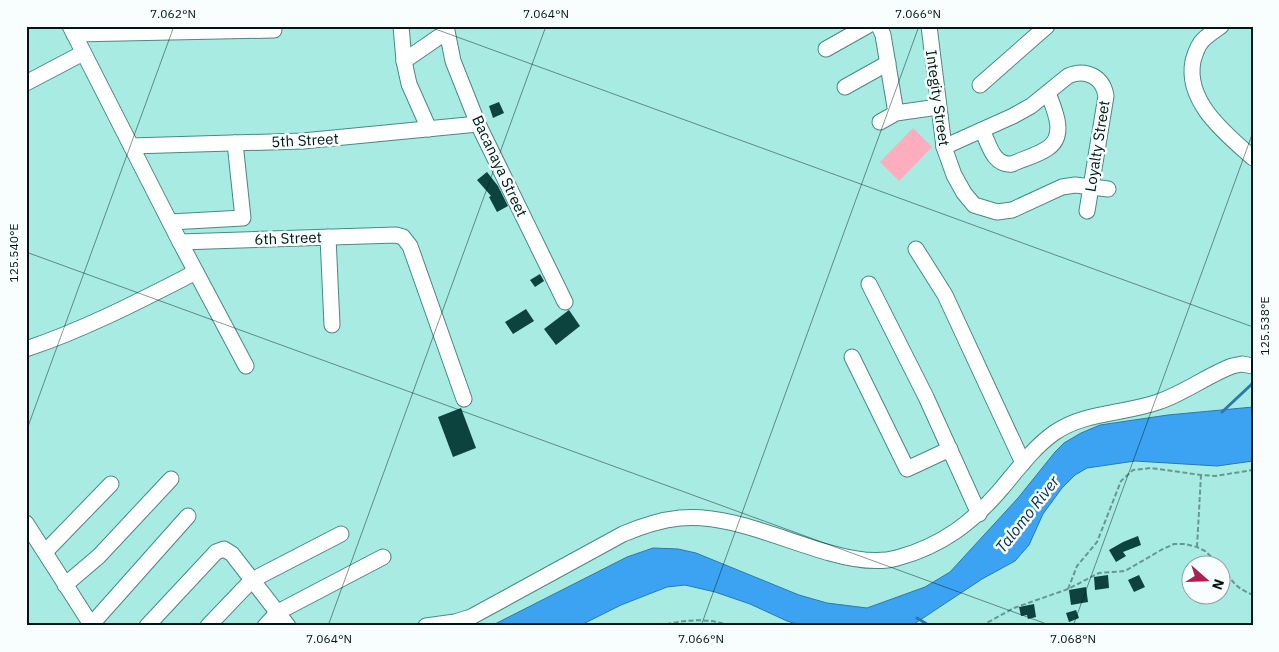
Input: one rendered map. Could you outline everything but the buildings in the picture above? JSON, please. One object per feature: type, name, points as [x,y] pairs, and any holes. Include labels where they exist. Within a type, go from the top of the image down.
[{"type":"street","points":[[401,26],[404,61],[409,84],[429,129]]},
{"type":"street","points":[[826,49],[867,26]]},
{"type":"street","points":[[878,26],[883,35],[896,113]]},
{"type":"street","name":"Integity Street","points":[[929,26],[944,147],[954,175],[968,199],[974,205],[989,211],[1003,212],[1012,210],[1068,185],[1091,187]]},
{"type":"street","points":[[980,85],[1047,26]]},
{"type":"street","points":[[1221,26],[1208,35],[1198,46],[1192,78],[1195,90],[1203,106],[1216,123],[1253,158]]},
{"type":"street","points":[[404,61],[446,29]]},
{"type":"street","name":"Bacanaya Street","points":[[446,29],[453,61],[478,124],[565,302]]},
{"type":"street","points":[[246,366],[180,242],[72,30],[274,30]]},
{"type":"street","points":[[26,83],[83,53]]},
{"type":"street","points":[[845,87],[888,63]]},
{"type":"street","name":"Loyalty Street","points":[[944,147],[1019,113],[1048,93],[1068,76],[1082,73],[1098,79],[1105,87],[1106,96],[1087,211]]},
{"type":"street","points":[[982,130],[994,156],[1001,164],[1012,164],[1048,148],[1056,137],[1058,127],[1048,93]]},
{"type":"street","points":[[880,122],[896,113],[938,107]]},
{"type":"street","name":"5th Street","points":[[131,146],[303,141],[478,124]]},
{"type":"street","points":[[170,222],[243,218],[235,143]]},
{"type":"street","points":[[1091,187],[1108,189]]},
{"type":"street","name":"6th Street","points":[[180,242],[396,235],[403,237],[410,246],[464,399]]},
{"type":"street","points":[[328,237],[332,325]]},
{"type":"street","points":[[916,249],[945,295],[1023,463]]},
{"type":"street","points":[[26,348],[107,317],[196,272]]},
{"type":"street","points":[[869,284],[922,389],[979,514]]},
{"type":"street","points":[[852,357],[907,469],[950,449]]},
{"type":"street","points":[[426,626],[455,622],[471,617],[608,542],[644,525],[682,517],[723,521],[822,551],[870,561],[895,559],[918,551],[950,535],[979,514],[1023,463],[1053,434],[1092,416],[1168,399],[1232,366],[1242,364],[1253,366]]},
{"type":"street","points":[[65,585],[99,556],[171,479]]},
{"type":"street","points":[[44,552],[111,484]]},
{"type":"street","points":[[26,523],[91,626],[188,516]]},
{"type":"street","points":[[208,626],[252,580],[341,534]]},
{"type":"street","points":[[147,626],[220,550],[224,549],[232,554],[288,626]]},
{"type":"street","points":[[265,626],[278,612],[383,557]]},
{"type":"path","points":[[1068,589],[1078,566],[1097,542],[1120,481],[1134,470],[1151,468],[1215,476],[1253,470]]},
{"type":"path","points":[[1197,547],[1201,475]]},
{"type":"path","points":[[981,626],[1014,608],[1068,589],[1099,573],[1125,571],[1174,544],[1197,547],[1208,554]]},
{"type":"path","points":[[1232,584],[1240,590],[1253,595]]},
{"type":"path","points":[[659,626],[688,620],[708,621],[730,626]]},
{"type":"shaded area","points":[[913,128],[932,147],[899,181],[880,162]]},
{"type":"water","name":"Talomo River","points":[[1253,407],[1253,461],[1217,466],[1135,461],[1087,468],[1075,475],[1062,488],[1043,514],[1029,545],[1015,561],[982,579],[911,626],[803,626],[787,621],[750,604],[715,592],[685,585],[667,587],[621,605],[579,626],[491,626],[627,557],[653,548],[678,549],[696,553],[799,595],[827,603],[867,608],[925,587],[950,572],[1018,498],[1055,452],[1064,443],[1081,433],[1100,425],[1168,415]]},
{"type":"waterway","points":[[1222,412],[1253,383]]},
{"type":"waterway","points":[[917,618],[930,626]]}]
